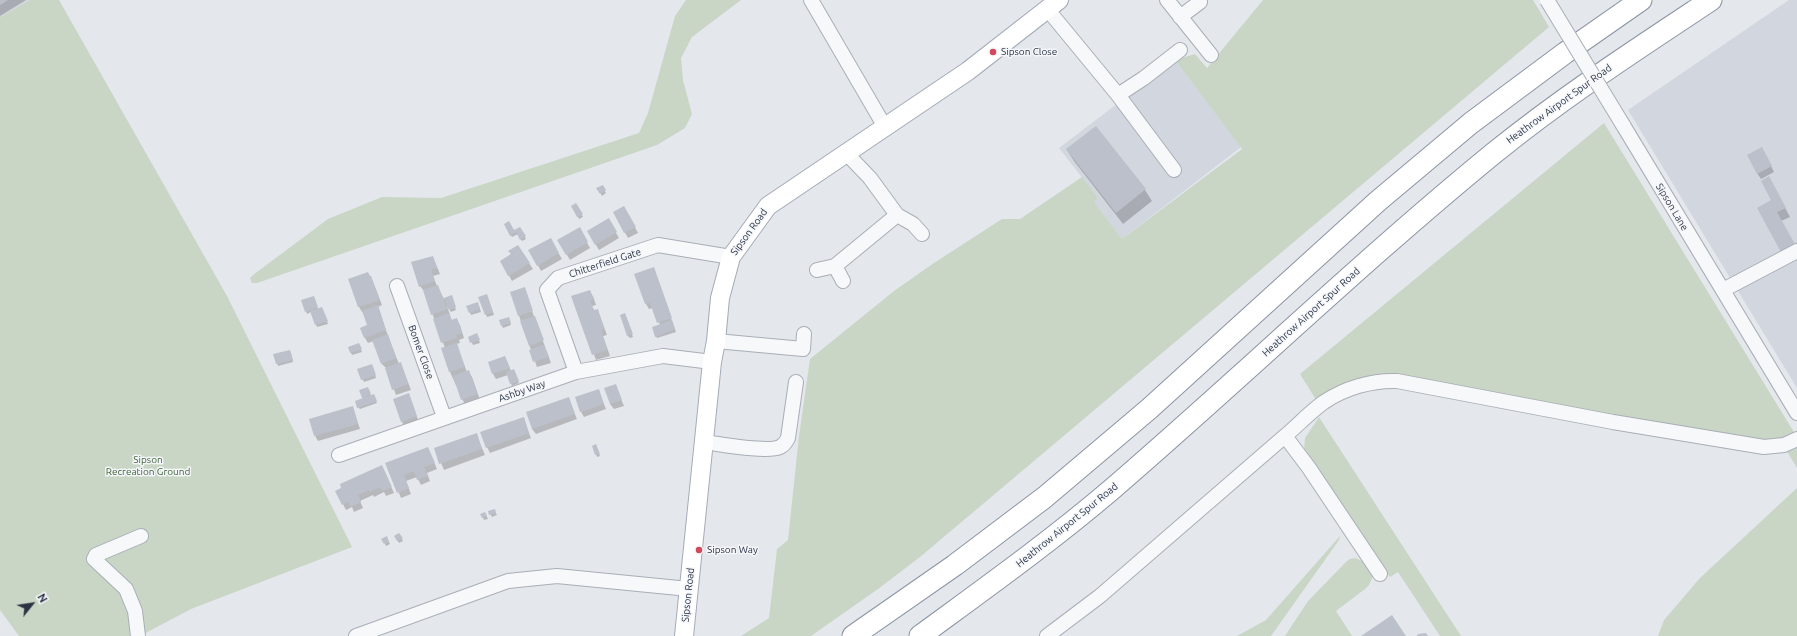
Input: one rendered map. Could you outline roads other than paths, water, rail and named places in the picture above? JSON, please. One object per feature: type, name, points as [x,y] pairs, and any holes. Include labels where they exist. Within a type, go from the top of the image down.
[{"type":"highway","points":[[853,636],[955,565],[1044,497],[1149,409],[1378,201],[1465,128],[1565,53],[1641,0]]},
{"type":"highway","name":"Heathrow Airport Spur Road","points":[[920,636],[1013,567],[1109,492],[1357,270],[1495,153],[1585,84],[1711,0]]},
{"type":"main road","name":"Sipson Road","points":[[684,636],[712,362],[716,341],[720,298],[731,257],[768,206],[968,71],[1054,5]]},
{"type":"street","points":[[810,0],[885,127]]},
{"type":"street","points":[[1167,0],[1211,55]]},
{"type":"street","name":"Sipson Lane","points":[[1548,0],[1797,413]]},
{"type":"street","points":[[1180,17],[1200,2]]},
{"type":"street","points":[[1054,5],[1174,170]]},
{"type":"street","points":[[1118,95],[1144,78],[1180,50]]},
{"type":"street","points":[[846,153],[870,178],[898,216],[913,224],[922,234]]},
{"type":"street","points":[[817,270],[835,266],[898,216]]},
{"type":"street","name":"Chitterfield Gate","points":[[576,372],[547,290],[558,278],[658,245],[731,257]]},
{"type":"street","points":[[1723,290],[1797,251]]},
{"type":"street","points":[[835,266],[843,281]]},
{"type":"street","name":"Bomer Close","points":[[397,286],[444,417]]},
{"type":"street","points":[[716,341],[804,349],[804,334]]},
{"type":"street","name":"Ashby Way","points":[[339,455],[576,372],[663,356],[712,362]]},
{"type":"street","points":[[1047,636],[1100,596],[1325,402],[1352,388],[1366,384],[1390,380],[1613,422],[1764,447],[1784,445],[1797,439]]},
{"type":"street","points":[[704,442],[766,449],[779,448],[784,445],[788,438],[796,382]]},
{"type":"street","points":[[1285,436],[1310,468],[1380,574]]},
{"type":"street","points":[[138,636],[135,611],[126,588],[94,560],[96,555],[141,536]]},
{"type":"street","points":[[356,636],[508,581],[557,576],[689,589]]},
{"type":"place","name":"Sipson Close","points":[[993,52]]},
{"type":"place","name":"Sipson Way","points":[[699,550]]},
{"type":"park label","name":"Sipson Recreation Ground","points":[[148,466]]}]
